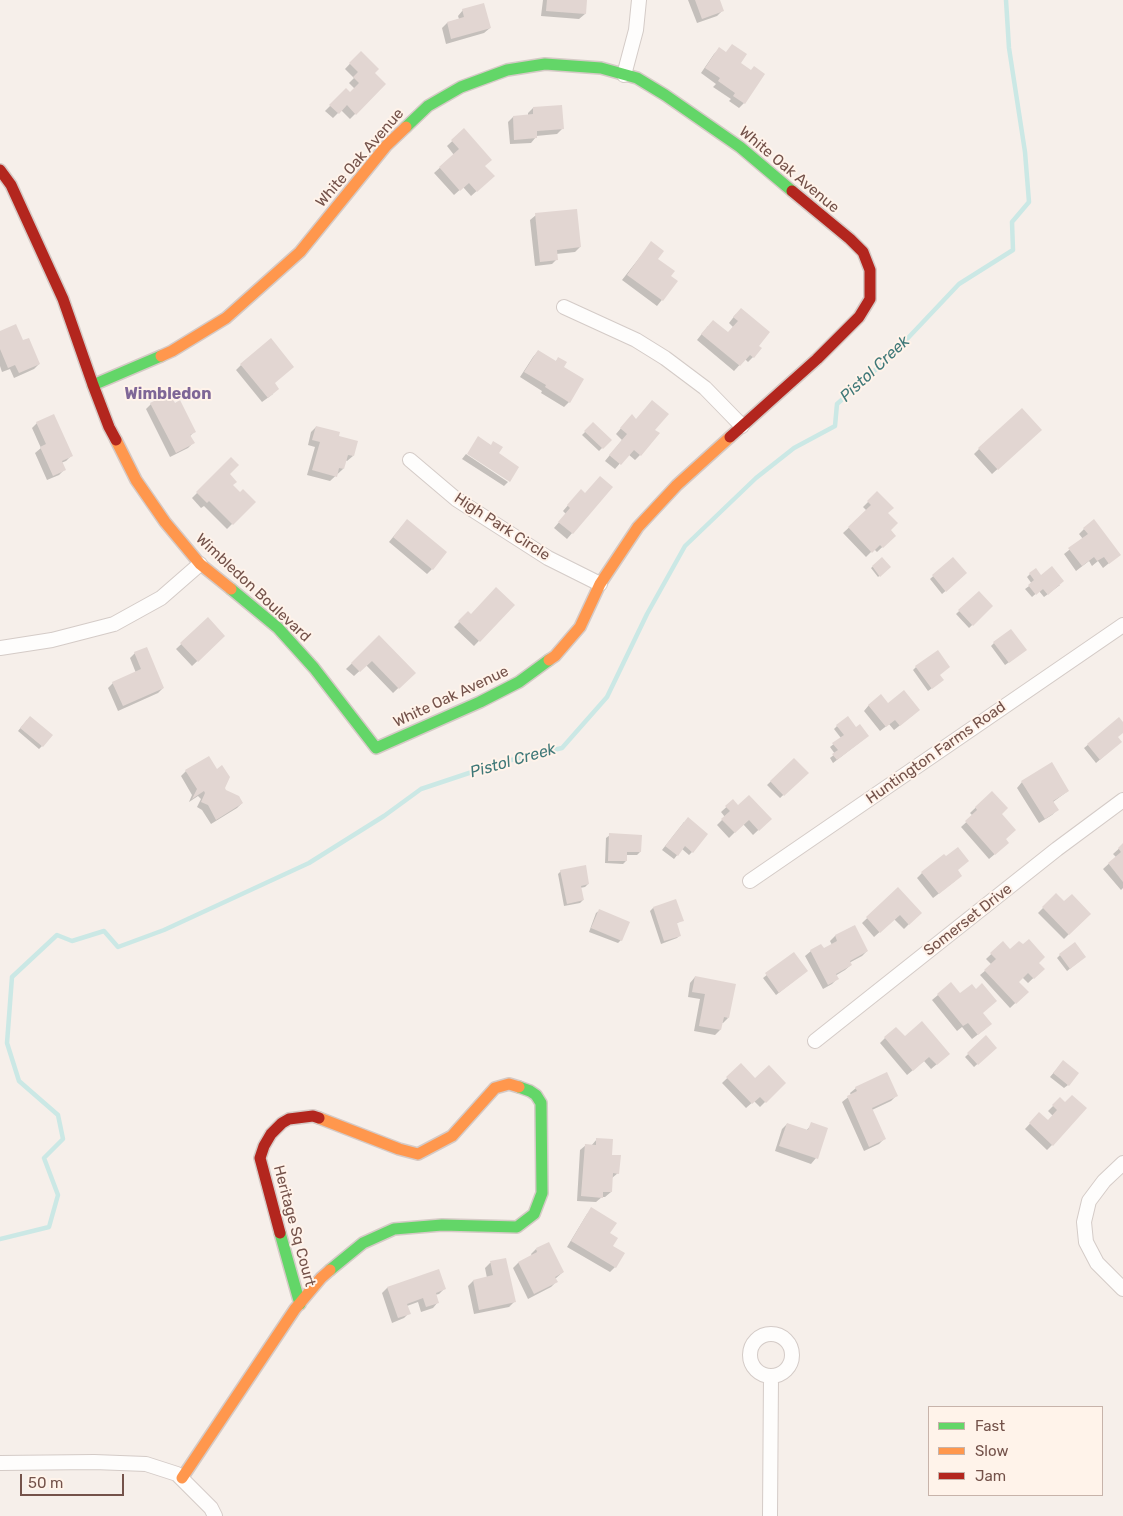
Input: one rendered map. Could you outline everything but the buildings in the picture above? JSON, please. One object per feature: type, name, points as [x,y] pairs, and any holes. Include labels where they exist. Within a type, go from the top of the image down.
[{"type":"street","points":[[624,75],[636,30],[639,0]]},
{"type":"street","name":"White Oak Avenue","points":[[93,385],[172,351],[226,318],[300,252],[386,146],[428,106],[461,87],[507,70],[545,64],[601,68],[637,78],[740,146],[863,252],[870,270],[870,299],[859,317],[816,359],[677,485],[638,527],[600,584],[580,626],[555,656],[519,682],[480,702],[376,748]]},
{"type":"street","name":"Wimbledon Boulevard","points":[[0,170],[11,185],[63,299],[93,385],[110,427],[136,480],[165,522],[200,564],[278,628],[314,668],[376,748]]},
{"type":"street","points":[[564,308],[636,340],[666,358],[705,388],[742,426]]},
{"type":"street","name":"High Park Circle","points":[[410,460],[456,499],[548,558],[600,584]]},
{"type":"street","points":[[0,648],[52,640],[114,624],[161,598],[200,564]]},
{"type":"street","name":"Huntington Farms Road","points":[[750,881],[1123,625]]},
{"type":"street","name":"Somerset Drive","points":[[814,1041],[1123,800]]},
{"type":"street","name":"Heritage Sq Court","points":[[182,1478],[300,1304],[321,1278],[363,1243],[394,1229],[442,1226],[517,1228],[534,1214],[542,1193],[542,1103],[530,1091],[509,1084],[495,1088],[452,1136],[418,1154],[399,1149],[313,1116],[289,1119],[282,1123],[271,1134],[260,1158],[300,1304]]},
{"type":"street","points":[[1123,1163],[1104,1181],[1089,1201],[1084,1222],[1086,1242],[1097,1263],[1123,1289]]},
{"type":"street","points":[[770,1516],[771,1376]]},
{"type":"street","points":[[0,1463],[94,1462],[146,1464],[177,1474],[210,1508],[215,1516]]},
{"type":"waterway","name":"Pistol Creek","points":[[0,1239],[49,1227],[58,1195],[44,1158],[63,1139],[58,1115],[19,1081],[7,1043],[12,977],[57,935],[72,941],[104,931],[118,947],[164,930],[309,863],[384,816],[421,789],[499,763],[562,748],[607,697],[647,614],[685,546],[756,478],[794,448],[835,426],[837,404],[890,357],[959,284],[1013,250],[1012,222],[1029,202],[1025,152],[1009,48],[1006,0]]},
{"type":"traffic: fast","points":[[406,127],[428,106],[461,87],[507,70],[545,64],[601,68],[637,78],[665,95],[740,147],[792,191]]},
{"type":"traffic: fast","points":[[93,385],[161,356]]},
{"type":"traffic: fast","points":[[231,589],[278,628],[314,668],[376,748],[480,702],[519,682],[549,660]]},
{"type":"traffic: fast","points":[[330,1270],[363,1243],[394,1229],[442,1225],[517,1227],[534,1214],[542,1193],[541,1103],[536,1095],[519,1087]]},
{"type":"traffic: fast","points":[[280,1233],[300,1304]]},
{"type":"traffic: slow","points":[[161,356],[226,318],[300,252],[386,146],[406,127]]},
{"type":"traffic: slow","points":[[549,660],[555,656],[580,627],[600,584],[638,527],[677,485],[730,437]]},
{"type":"traffic: slow","points":[[116,440],[136,480],[165,522],[200,564],[231,589]]},
{"type":"traffic: slow","points":[[319,1118],[399,1149],[418,1154],[452,1136],[495,1088],[509,1084],[519,1087]]},
{"type":"traffic: slow","points":[[182,1478],[295,1309],[330,1270]]},
{"type":"traffic: jam","points":[[0,170],[11,185],[63,299],[93,385],[116,440]]},
{"type":"traffic: jam","points":[[730,437],[817,359],[859,317],[870,299],[870,270],[863,252],[792,191]]},
{"type":"traffic: jam","points":[[280,1233],[260,1158],[264,1146],[271,1134],[289,1119],[313,1116],[319,1118]]},
{"type":"district","name":"Wimbledon","points":[[168,394]]}]
